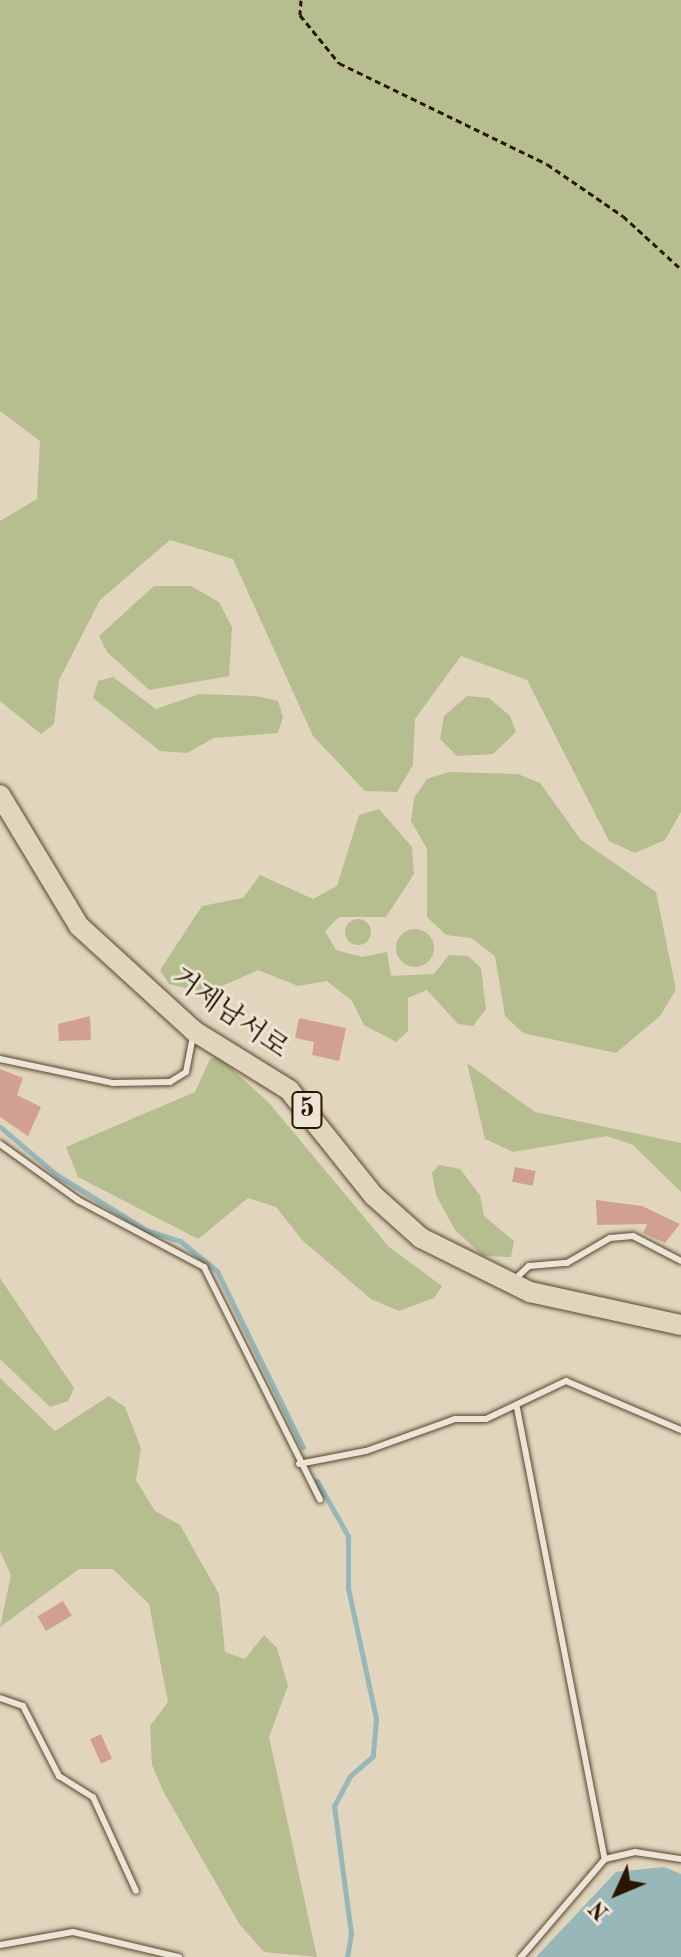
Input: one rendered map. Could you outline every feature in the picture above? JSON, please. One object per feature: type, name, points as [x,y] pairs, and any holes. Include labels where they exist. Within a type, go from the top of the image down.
[{"type":"main road","name":"거제남서로","points":[[0,795],[79,926],[194,1031],[289,1090],[374,1196],[421,1238],[510,1284],[681,1325]]},
{"type":"lane","points":[[0,1059],[113,1083],[170,1082],[186,1072],[194,1031]]},
{"type":"lane","points":[[0,1144],[78,1200],[204,1267],[299,1464],[320,1500]]},
{"type":"lane","points":[[510,1284],[529,1266],[567,1263],[610,1238],[633,1236],[681,1261]]},
{"type":"lane","points":[[299,1464],[517,1408],[566,1381],[681,1430]]},
{"type":"lane","points":[[517,1408],[605,1859]]},
{"type":"lane","points":[[0,1698],[23,1706],[59,1776],[93,1797],[136,1891]]},
{"type":"lane","points":[[521,1957],[605,1859],[635,1852],[681,1859]]},
{"type":"lane","points":[[0,1945],[73,1932],[179,1957]]},
{"type":"path","points":[[301,0],[300,15],[339,63],[547,164],[623,216],[681,269]]},
{"type":"green space","points":[[0,0],[681,0],[681,812],[665,840],[635,853],[609,841],[527,680],[461,656],[415,719],[413,765],[397,792],[365,791],[313,736],[233,559],[170,540],[100,600],[59,680],[54,724],[41,734],[0,701],[0,521],[37,499],[40,441],[0,411]]},
{"type":"green space","points":[[154,586],[191,586],[219,602],[232,627],[229,676],[149,690],[107,652],[99,636]]},
{"type":"green space","points":[[113,677],[156,709],[199,694],[256,696],[278,701],[283,717],[278,733],[214,738],[187,753],[160,751],[93,698],[98,681]]},
{"type":"green space","points":[[467,696],[489,698],[510,716],[516,732],[493,754],[457,756],[440,739],[444,716]]},
{"type":"green space","points":[[449,772],[518,774],[540,783],[581,840],[656,892],[676,990],[660,1016],[616,1053],[523,1033],[505,1016],[495,956],[471,938],[446,935],[427,917],[427,849],[411,821],[414,798],[427,779]]},
{"type":"green space","points":[[379,809],[412,847],[414,874],[386,917],[339,917],[325,931],[336,950],[362,957],[387,952],[391,976],[434,974],[449,955],[468,956],[481,968],[486,1009],[473,1026],[458,1024],[427,990],[408,998],[408,1031],[396,1042],[364,1025],[352,1001],[327,981],[298,986],[258,970],[206,993],[169,984],[160,970],[202,906],[243,898],[260,875],[313,899],[337,886],[359,815]]},
{"type":"green space","points":[[358,919],[367,923],[371,932],[367,941],[358,945],[349,941],[345,932],[349,923]]},
{"type":"green space","points":[[415,929],[428,935],[434,948],[428,961],[415,967],[402,961],[396,948],[402,935]]},
{"type":"green space","points":[[219,1057],[269,1103],[389,1247],[442,1286],[434,1298],[399,1311],[371,1299],[303,1241],[276,1207],[248,1198],[198,1239],[78,1177],[66,1147],[195,1092],[210,1059]]},
{"type":"green space","points":[[467,1063],[535,1112],[681,1143],[681,1192],[633,1145],[607,1136],[513,1152],[485,1139]]},
{"type":"green space","points":[[439,1165],[460,1169],[480,1195],[484,1216],[514,1241],[511,1257],[483,1256],[455,1230],[436,1195],[432,1173]]},
{"type":"green space","points":[[0,1278],[74,1388],[68,1401],[50,1407],[0,1359]]},
{"type":"green space","points":[[0,1378],[55,1431],[109,1396],[125,1407],[141,1448],[136,1480],[155,1511],[180,1525],[219,1594],[225,1652],[245,1659],[264,1635],[277,1648],[288,1686],[269,1737],[317,1957],[264,1952],[240,1925],[163,1791],[152,1765],[150,1726],[168,1702],[149,1604],[113,1569],[79,1569],[0,1627],[11,1575],[0,1551]]},
{"type":"water","points":[[664,1867],[681,1874],[681,1957],[536,1957],[616,1872]]},
{"type":"building","points":[[90,1016],[91,1040],[59,1041],[58,1024]]},
{"type":"building","points":[[299,1018],[346,1028],[339,1061],[312,1055],[314,1042],[295,1038]]},
{"type":"building","points":[[0,1069],[23,1078],[17,1095],[41,1107],[28,1136],[0,1117]]},
{"type":"building","points":[[515,1167],[536,1171],[533,1186],[512,1182]]},
{"type":"building","points":[[596,1200],[642,1206],[680,1224],[665,1243],[643,1233],[647,1224],[597,1225]]},
{"type":"building","points":[[63,1601],[72,1616],[46,1631],[37,1616]]},
{"type":"building","points":[[101,1734],[112,1759],[101,1764],[90,1739]]},
{"type":"waterway","points":[[0,1127],[57,1175],[146,1230],[180,1241],[217,1271],[303,1447]]},
{"type":"waterway","points":[[317,1481],[348,1536],[348,1588],[376,1719],[373,1756],[350,1776],[334,1806],[351,1933],[347,1957]]}]
